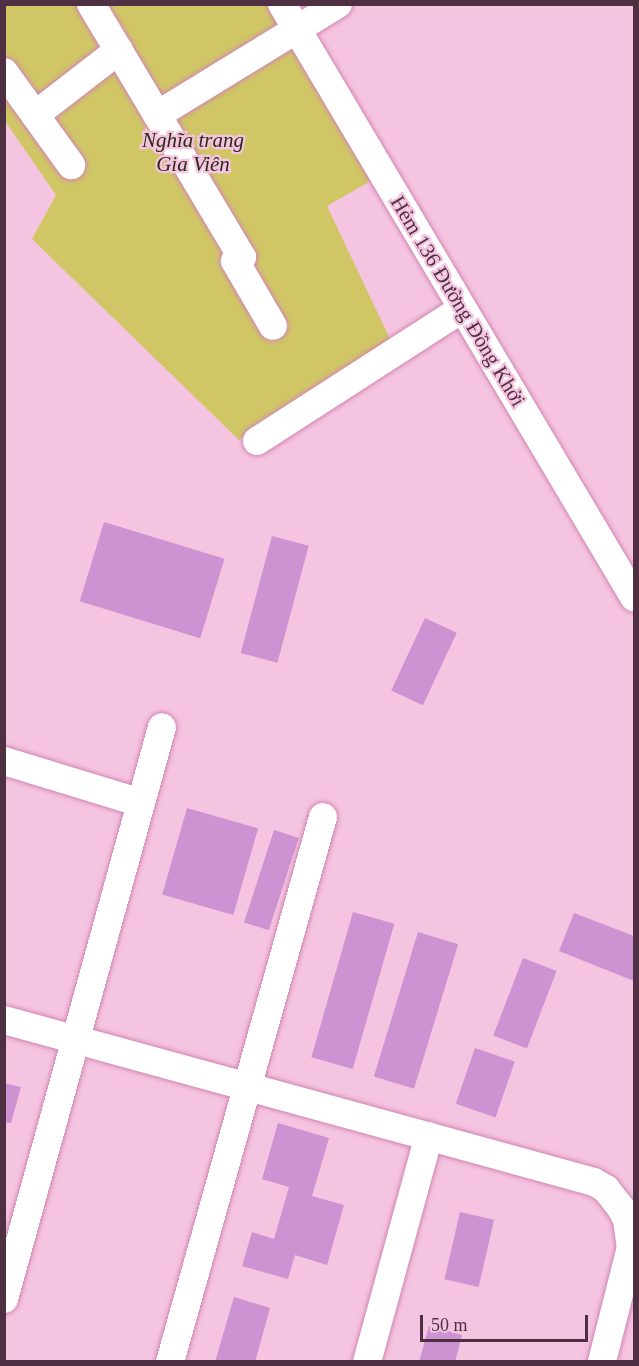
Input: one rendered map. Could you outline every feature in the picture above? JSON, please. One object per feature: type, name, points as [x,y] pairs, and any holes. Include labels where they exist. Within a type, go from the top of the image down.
[{"type":"street","points":[[91,4],[242,257],[235,261],[273,326]]},
{"type":"street","name":"Hẻm 136 Đường Đồng Khởi","points":[[282,4],[634,597]]},
{"type":"street","points":[[158,114],[338,4]]},
{"type":"street","points":[[35,115],[118,50]]},
{"type":"street","points":[[4,72],[71,165]]},
{"type":"street","points":[[257,441],[462,309]]},
{"type":"street","points":[[4,1299],[162,727]]},
{"type":"street","points":[[4,761],[141,803]]},
{"type":"street","points":[[170,1362],[323,817]]},
{"type":"street","points":[[4,1020],[594,1182],[615,1198],[627,1220],[631,1247],[602,1362]]},
{"type":"street","points":[[367,1362],[429,1136]]},
{"type":"green space","name":"Nghĩa trang Gia Viên","points":[[4,5],[272,5],[376,178],[327,206],[391,341],[239,440],[32,239],[56,195],[5,121]]},
{"type":"building","points":[[104,522],[224,559],[200,638],[80,601]]},
{"type":"building","points":[[272,536],[309,546],[277,663],[241,653]]},
{"type":"building","points":[[425,618],[457,633],[423,705],[391,691]]},
{"type":"building","points":[[187,808],[258,828],[233,915],[162,895]]},
{"type":"building","points":[[274,830],[299,838],[269,930],[244,922]]},
{"type":"building","points":[[353,912],[394,924],[353,1069],[311,1057]]},
{"type":"building","points":[[574,913],[634,936],[634,981],[559,951]]},
{"type":"building","points":[[418,932],[458,944],[414,1089],[374,1076]]},
{"type":"building","points":[[523,958],[557,971],[527,1048],[493,1035]]},
{"type":"building","points":[[475,1048],[515,1062],[496,1117],[456,1104]]},
{"type":"building","points":[[4,1083],[21,1087],[11,1123],[4,1122]]},
{"type":"building","points":[[278,1123],[329,1138],[312,1196],[344,1205],[327,1265],[295,1255],[288,1279],[242,1266],[252,1232],[274,1239],[289,1187],[262,1179]]},
{"type":"building","points":[[460,1212],[494,1220],[479,1287],[444,1279]]},
{"type":"building","points":[[234,1297],[270,1308],[255,1362],[215,1362]]},
{"type":"building","points":[[429,1326],[462,1335],[455,1362],[419,1362]]}]
